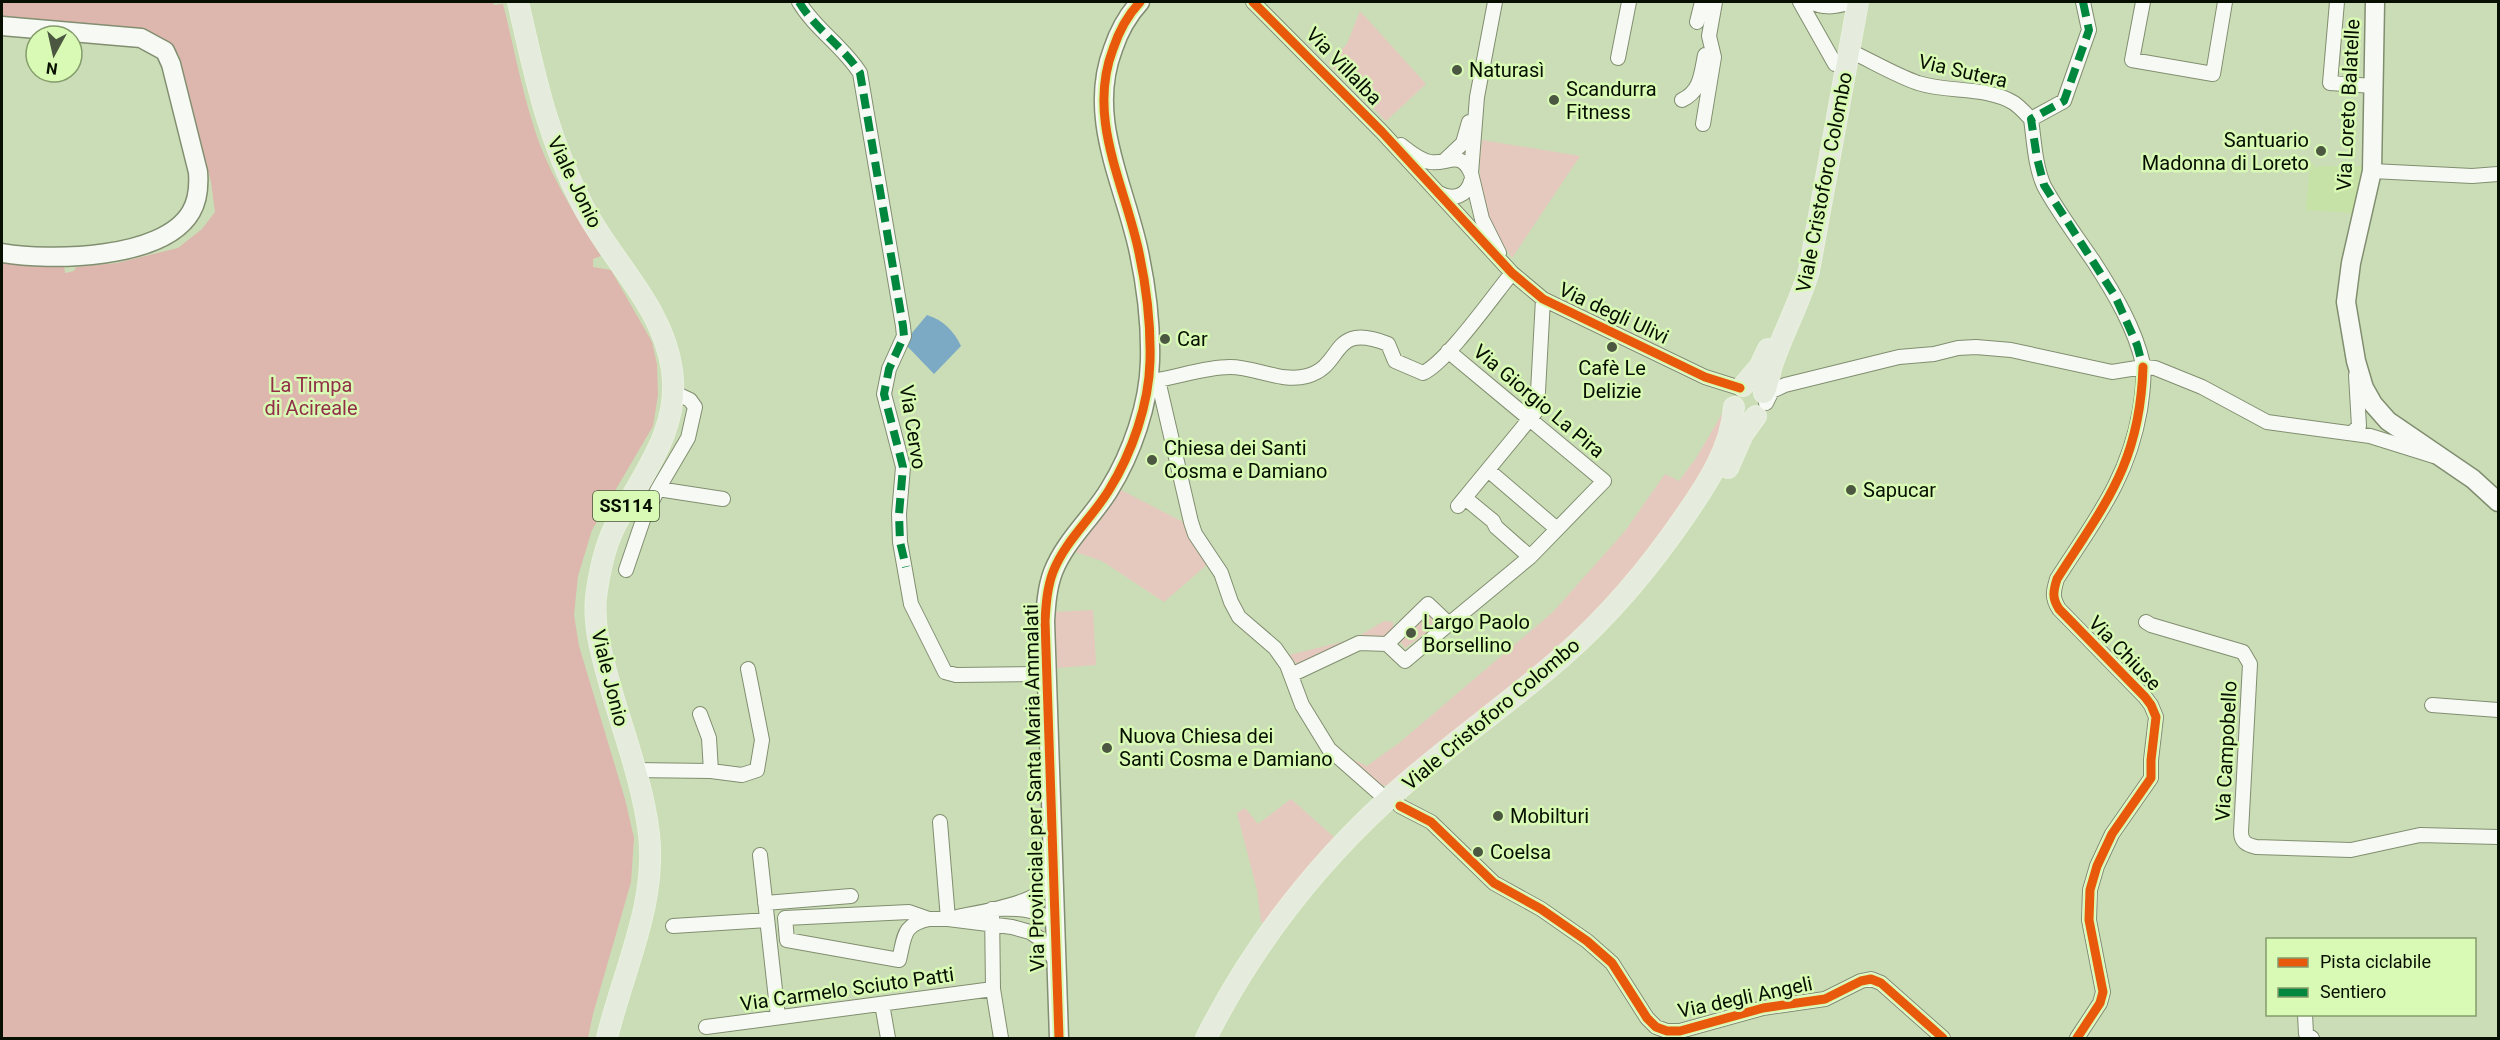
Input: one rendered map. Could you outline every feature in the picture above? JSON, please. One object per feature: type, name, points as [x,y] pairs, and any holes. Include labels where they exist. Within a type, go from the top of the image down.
[{"type":"main road","name":"Viale Jonio","points":[[518,2],[542,107],[555,144],[585,210],[660,327],[672,371],[673,392],[665,436],[613,531],[599,576],[596,600],[595,618],[600,646],[646,814],[649,838],[648,888],[607,1038]]},
{"type":"main road","name":"Viale Cristoforo Colombo","points":[[1220,1038],[1256,976],[1297,915],[1393,803],[1570,665],[1601,637],[1653,580],[1704,508],[1736,455],[1743,434],[1770,395],[1772,366],[1800,301],[1819,224],[1849,2]]},
{"type":"main road","name":"Viale Cristoforo Colombo","points":[[1206,1038],[1239,979],[1289,906],[1332,854],[1562,657],[1617,603],[1673,534],[1710,479],[1732,426],[1738,395],[1760,366],[1787,305],[1842,57]]},
{"type":"main road","points":[[1756,386],[1770,395],[1743,416],[1738,395],[1756,386]]},
{"type":"street","name":"Via Cervo","points":[[799,2],[808,18],[860,73],[904,336],[889,369],[884,394],[903,467],[899,514],[900,542],[911,604],[945,672],[956,675],[1045,674]]},
{"type":"street","name":"Via Provinciale per Santa Maria Ammalati","points":[[1059,1038],[1045,674],[1046,603],[1053,573],[1062,554],[1099,505],[1123,465],[1153,379],[1146,290],[1138,248],[1109,147],[1103,101],[1104,82],[1110,57],[1121,27],[1140,2]]},
{"type":"street","name":"Via Villalba","points":[[1253,2],[1382,132]]},
{"type":"street","points":[[1477,98],[1463,143],[1442,162],[1433,176],[1437,190],[1449,197],[1460,196],[1469,188],[1477,98],[1495,2]]},
{"type":"street","points":[[1618,58],[1629,2]]},
{"type":"street","points":[[1697,22],[1702,2]]},
{"type":"street","points":[[1682,100],[1692,96],[1700,84],[1715,2]]},
{"type":"street","points":[[1800,2],[1842,57]]},
{"type":"street","points":[[1811,2],[1831,7],[1849,2]]},
{"type":"street","points":[[2031,119],[2064,101],[2086,44],[2089,30],[2084,2]]},
{"type":"street","points":[[2143,2],[2132,60],[2213,74],[2225,2]]},
{"type":"street","points":[[2337,2],[2330,83],[2373,86]]},
{"type":"street","name":"Via Loreto Balatelle","points":[[2375,2],[2372,171],[2347,285],[2349,328],[2356,361],[2364,388],[2373,404],[2388,421],[2473,479],[2499,502]]},
{"type":"street","points":[[2,26],[141,39],[165,51],[174,75],[199,184],[191,212],[183,222],[156,240],[99,255],[55,258],[2,253]]},
{"type":"street","points":[[1703,124],[1714,57],[1709,36]]},
{"type":"street","name":"Via Sutera","points":[[1842,57],[1917,82],[2000,97],[2015,104],[2031,119]]},
{"type":"street","name":"Via Chiuse","points":[[2031,119],[2044,184],[2115,296],[2137,345],[2143,367],[2142,397],[2135,437],[2123,472],[2108,503],[2057,579],[2053,591],[2053,600],[2059,609],[2145,697],[2156,717],[2151,778],[2112,834],[2097,866],[2090,890],[2089,920],[2103,992],[2100,1003],[2077,1038]]},
{"type":"street","points":[[1153,379],[1232,367],[1277,376],[1310,375],[1348,340],[1357,336],[1372,337],[1388,344],[1395,361],[1423,373],[1433,368],[1448,351],[1508,268],[1482,219],[1467,166],[1458,160],[1442,162],[1422,160],[1382,132]]},
{"type":"street","name":"Via degli Ulivi","points":[[1382,132],[1508,268],[1543,299],[1738,395]]},
{"type":"street","points":[[2372,171],[2472,176],[2499,174]]},
{"type":"street","points":[[1530,557],[1496,527],[1493,521],[1461,502],[1537,410],[1543,299]]},
{"type":"street","points":[[1770,395],[1899,357],[1934,354],[1976,346],[2011,350],[2112,372],[2143,367],[2168,372],[2267,422],[2370,436],[2439,457]]},
{"type":"street","name":"Via Giorgio La Pira","points":[[1448,351],[1604,481],[1557,529]]},
{"type":"street","points":[[2352,433],[2359,426],[2356,361]]},
{"type":"street","name":"Via degli Angeli","points":[[1153,379],[1176,454],[1195,534],[1221,573],[1239,617],[1275,648],[1292,675],[1302,705],[1329,749],[1393,803],[1431,822],[1494,883],[1541,909],[1587,941],[1612,963],[1647,1018],[1656,1027],[1667,1031],[1680,1031],[1763,1008],[1826,999],[1861,981],[1871,979],[1881,983],[1944,1038]]},
{"type":"street","points":[[626,570],[643,520],[688,438],[695,407],[690,400],[673,392]]},
{"type":"street","points":[[1292,675],[1359,643],[1387,644],[1405,661],[1530,557],[1557,529],[1488,470]]},
{"type":"street","points":[[658,489],[723,499]]},
{"type":"street","points":[[1387,644],[1428,604],[1452,622]]},
{"type":"street","name":"Via Campobello","points":[[2146,622],[2151,626],[2244,652],[2248,658],[2250,664],[2241,832],[2244,843],[2256,847],[2351,850],[2420,835],[2499,837]]},
{"type":"street","points":[[634,770],[711,771],[742,775],[757,770],[762,740],[748,669]]},
{"type":"street","points":[[2432,705],[2499,710]]},
{"type":"street","points":[[700,714],[709,738],[711,771]]},
{"type":"street","points":[[940,822],[948,919]]},
{"type":"street","points":[[760,855],[778,1017]]},
{"type":"street","points":[[948,919],[1034,896],[1041,890],[1053,861]]},
{"type":"street","points":[[765,903],[851,896]]},
{"type":"street","points":[[992,909],[1020,908],[1036,912],[1054,922]]},
{"type":"street","points":[[992,909],[993,989],[1002,1038]]},
{"type":"street","points":[[929,919],[909,912],[785,918],[787,940],[899,960],[907,927],[915,922],[948,919],[1012,927],[1037,927],[1054,922]]},
{"type":"street","points":[[673,926],[767,920]]},
{"type":"street","points":[[1012,927],[1030,932],[1040,938],[1056,960]]},
{"type":"street","name":"Via Carmelo Sciuto Patti","points":[[706,1027],[993,989]]},
{"type":"street","points":[[882,1004],[888,1038]]},
{"type":"street","points":[[2305,1016],[2306,1034],[2312,1038]]},
{"type":"shaded area","points":[[1360,11],[1426,84],[1386,121],[1328,63],[1347,44]]},
{"type":"shaded area","points":[[1482,140],[1580,156],[1512,258],[1495,229],[1484,202],[1480,174]]},
{"type":"shaded area","points":[[2310,162],[2317,169],[2318,166],[2365,166],[2365,175],[2353,213],[2306,210]]},
{"type":"shaded area","points":[[1726,407],[1721,443],[1669,530],[1587,625],[1389,786],[1377,784],[1339,753],[1367,766],[1399,743],[1553,612],[1625,531],[1665,474],[1679,481],[1696,458]]},
{"type":"shaded area","points":[[1117,488],[1187,524],[1210,562],[1164,602],[1102,561],[1072,551]]},
{"type":"shaded area","points":[[1093,610],[1096,665],[1057,668],[1054,612]]},
{"type":"shaded area","points":[[1429,613],[1438,624],[1405,648],[1399,640],[1425,614]]},
{"type":"shaded area","points":[[1384,621],[1393,622],[1393,628],[1381,639],[1329,651],[1327,649],[1323,651],[1324,654],[1299,663],[1285,656],[1354,639]]},
{"type":"shaded area","points":[[1291,799],[1336,839],[1267,924],[1261,922],[1257,890],[1237,813],[1245,808],[1258,824]]},
{"type":"green space","name":"La Timpa di Acireale","points":[[2,2],[493,2],[494,5],[503,4],[520,77],[545,157],[562,191],[601,256],[593,259],[593,267],[611,270],[652,342],[657,364],[658,395],[653,426],[592,530],[578,576],[574,615],[579,646],[625,799],[634,838],[631,882],[588,1038],[2,1038],[2,261],[64,266],[65,273],[74,271],[76,267],[117,263],[178,248],[202,229],[215,212],[211,182],[179,55],[172,47],[147,33],[84,27],[84,24],[54,24],[2,19]]},
{"type":"water","points":[[927,315],[947,327],[961,346],[934,374],[907,346],[906,340]]},
{"type":"marked path","points":[[799,2],[860,73],[904,336],[889,369],[884,394],[903,467],[899,514],[900,542],[906,567]]},
{"type":"marked path","points":[[2083,2],[2089,30],[2064,101],[2031,119],[2037,158],[2044,185],[2115,296],[2137,345],[2143,367]]},
{"type":"cycle path","points":[[1059,1038],[1045,621],[1047,596],[1053,572],[1064,550],[1102,500],[1125,460],[1143,411],[1149,377],[1150,347],[1146,290],[1132,223],[1110,149],[1104,99],[1106,74],[1115,42],[1127,18],[1140,2]]},
{"type":"cycle path","points":[[1253,2],[1382,132],[1512,273],[1543,299],[1705,377],[1740,388]]},
{"type":"cycle path","points":[[2077,1038],[2100,1003],[2103,992],[2089,920],[2090,890],[2097,866],[2112,834],[2151,778],[2156,717],[2145,697],[2059,609],[2055,602],[2054,591],[2057,579],[2105,503],[2127,456],[2135,430],[2143,367]]},
{"type":"cycle path","points":[[1400,806],[1431,822],[1494,883],[1541,909],[1587,941],[1612,963],[1647,1018],[1656,1027],[1667,1031],[1680,1031],[1763,1008],[1825,999],[1861,981],[1871,979],[1881,983],[1943,1038]]},
{"type":"place","name":"Naturasì","points":[[1457,70]]},
{"type":"place","name":"Scandurra Fitness","points":[[1554,100]]},
{"type":"place","name":"Santuario Madonna di Loreto","points":[[2321,151]]},
{"type":"place","name":"Car","points":[[1165,339]]},
{"type":"place","name":"Cafè Le Delizie","points":[[1612,347]]},
{"type":"place","name":"Chiesa dei Santi Cosma e Damiano","points":[[1152,460]]},
{"type":"place","name":"Sapucar","points":[[1851,490]]},
{"type":"place","name":"Largo Paolo Borsellino","points":[[1411,633]]},
{"type":"place","name":"Nuova Chiesa dei Santi Cosma e Damiano","points":[[1107,748]]},
{"type":"place","name":"Mobilturi","points":[[1498,816]]},
{"type":"place","name":"Coelsa","points":[[1478,852]]}]
